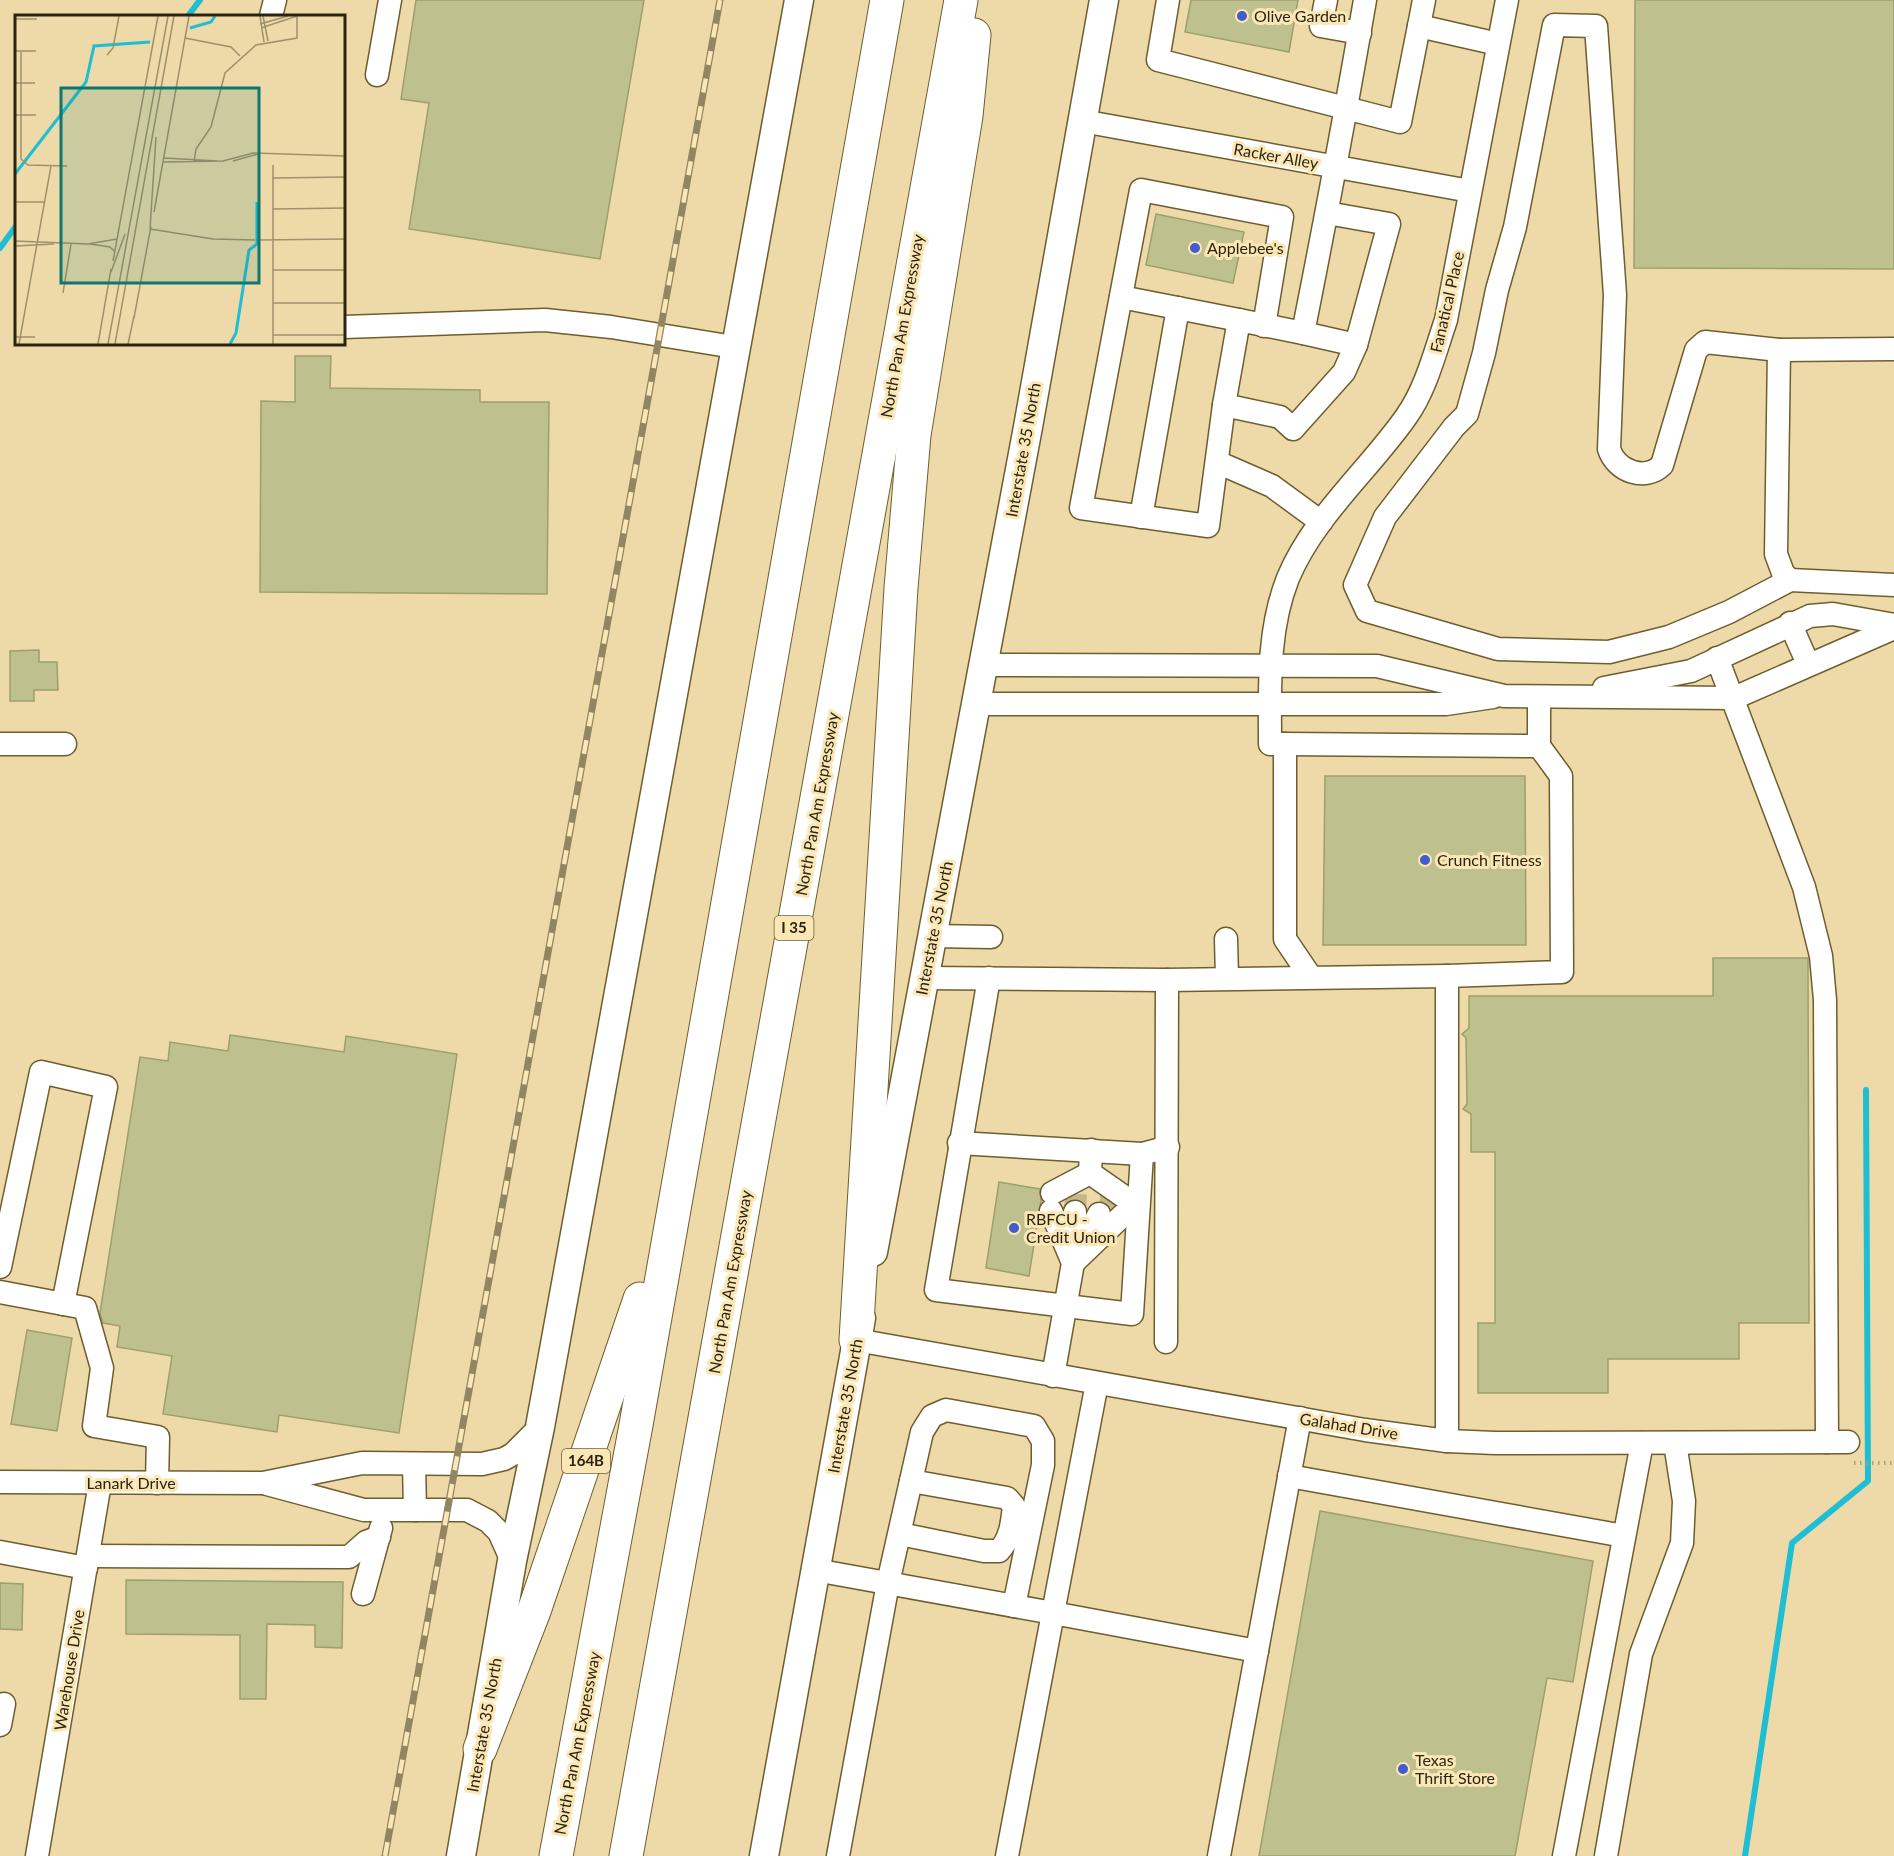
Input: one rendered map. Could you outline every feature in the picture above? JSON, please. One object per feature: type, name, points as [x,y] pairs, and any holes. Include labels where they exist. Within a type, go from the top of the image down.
[{"type":"highway","name":"North Pan Am Expressway","points":[[556,1856],[835,308],[887,0]]},
{"type":"highway","name":"North Pan Am Expressway","points":[[626,1856],[961,0]]},
{"type":"highway","points":[[856,1340],[899,612],[914,435],[966,116],[978,0]]},
{"type":"highway","name":"164B","points":[[480,1749],[534,1611],[620,1365],[681,1169]]},
{"type":"main road","name":"Interstate 35 North","points":[[461,1856],[512,1561],[540,1427],[734,347],[799,0]]},
{"type":"main road","name":"Interstate 35 North","points":[[764,1856],[856,1340],[976,704],[1104,0]]},
{"type":"street","points":[[271,15],[275,0]]},
{"type":"street","points":[[376,75],[390,0]]},
{"type":"street","points":[[1168,0],[1158,60],[1400,122],[1424,0]]},
{"type":"street","points":[[1326,0],[1322,26],[1360,33]]},
{"type":"street","points":[[1303,333],[1336,167],[1365,0]]},
{"type":"street","name":"Fanatical Place","points":[[1285,744],[1270,744],[1270,704],[1272,631],[1288,577],[1321,522],[1407,415],[1431,367],[1446,320],[1507,0]]},
{"type":"street","points":[[1894,349],[1779,350],[1705,342],[1700,344],[1662,465],[1643,475],[1616,463],[1609,449],[1615,295],[1596,26],[1554,25],[1515,227],[1467,414],[1454,427],[1385,518],[1355,585],[1366,611],[1498,649],[1609,651],[1669,637],[1729,612],[1790,580],[1894,585]]},
{"type":"street","points":[[1419,26],[1498,44]]},
{"type":"street","name":"Racker Alley","points":[[1082,121],[1470,191]]},
{"type":"street","points":[[1239,320],[1224,405],[1208,526],[1081,508],[1141,190],[1282,217],[1264,326]]},
{"type":"street","points":[[1224,405],[1280,417],[1293,429],[1344,372],[1356,345],[1389,224],[1327,213]]},
{"type":"street","points":[[1121,297],[1356,345]]},
{"type":"street","points":[[1141,517],[1178,308]]},
{"type":"street","points":[[345,327],[545,320],[610,327],[734,347]]},
{"type":"street","points":[[1779,350],[1776,554],[1783,573],[1790,580]]},
{"type":"street","points":[[1217,462],[1272,486],[1321,522]]},
{"type":"street","points":[[1544,698],[1691,671],[1790,623],[1810,616],[1833,614],[1894,626]]},
{"type":"street","points":[[1790,623],[1808,664]]},
{"type":"street","points":[[983,665],[1377,666],[1504,696],[1734,698],[1894,626]]},
{"type":"street","points":[[1717,658],[1804,886],[1821,956],[1825,1000],[1843,1449]]},
{"type":"street","points":[[976,704],[1446,704],[1504,696]]},
{"type":"street","points":[[925,978],[1167,980],[1562,972],[1562,776],[1539,746],[1544,698]]},
{"type":"street","points":[[0,744],[65,744]]},
{"type":"street","points":[[1310,976],[1285,939],[1285,744],[1539,746]]},
{"type":"street","points":[[932,936],[991,937]]},
{"type":"street","points":[[1226,939],[1227,978]]},
{"type":"street","points":[[1447,976],[1447,1441]]},
{"type":"street","points":[[989,978],[959,1143],[936,1290],[1132,1314],[1142,1154]]},
{"type":"street","points":[[1166,1342],[1167,980]]},
{"type":"street","points":[[0,1267],[41,1072],[106,1087],[63,1304]]},
{"type":"street","points":[[959,1143],[1088,1198]]},
{"type":"street","points":[[1053,1376],[1073,1263],[1088,1198],[1142,1154],[1168,1147]]},
{"type":"street","points":[[1073,1263],[1088,1198]]},
{"type":"street","points":[[1073,1263],[1088,1198]]},
{"type":"street","points":[[0,1292],[85,1308],[102,1368],[94,1426],[158,1437],[157,1483]]},
{"type":"street","name":"Galahad Drive","points":[[856,1340],[1053,1376],[1447,1441],[1675,1443],[1843,1449]]},
{"type":"street","points":[[1007,1856],[1097,1383]]},
{"type":"street","points":[[838,1856],[888,1583],[922,1432],[932,1416],[946,1410],[1034,1426],[1043,1441],[1043,1465],[1014,1606]]},
{"type":"street","points":[[1219,1856],[1300,1418]]},
{"type":"street","name":"Lanark Drive","points":[[0,1482],[263,1483],[362,1463],[492,1463],[513,1454],[540,1427]]},
{"type":"street","points":[[1564,1856],[1642,1443]]},
{"type":"street","points":[[1606,1856],[1641,1654],[1682,1543],[1684,1501],[1675,1443]]},
{"type":"street","points":[[414,1464],[415,1509]]},
{"type":"street","points":[[1289,1476],[1624,1536]]},
{"type":"street","points":[[900,1534],[984,1551],[999,1551],[1006,1543],[1011,1528],[1014,1506],[1007,1498],[911,1481]]},
{"type":"street","name":"Warehouse Drive","points":[[37,1856],[100,1483]]},
{"type":"street","name":"Lanark Drive","points":[[263,1483],[364,1509],[467,1509],[478,1514],[499,1533],[512,1561]]},
{"type":"street","points":[[363,1594],[386,1509]]},
{"type":"street","points":[[0,1552],[87,1562],[349,1557],[366,1542],[379,1537]]},
{"type":"street","points":[[815,1570],[1257,1651]]},
{"type":"path","points":[[1843,1449],[1880,1463],[1894,1463]]},
{"type":"building","points":[[416,0],[644,0],[600,259],[409,229],[429,103],[401,99]]},
{"type":"building","name":"Olive Garden","points":[[1191,0],[1298,0],[1289,52],[1185,32]]},
{"type":"building","points":[[1635,0],[1894,0],[1894,269],[1634,268]]},
{"type":"building","name":"Applebee's","points":[[1156,214],[1244,232],[1233,283],[1146,265]]},
{"type":"building","points":[[295,356],[331,356],[330,388],[480,390],[480,402],[549,402],[547,594],[260,592],[261,401],[295,402]]},
{"type":"building","points":[[39,650],[39,662],[57,662],[58,690],[34,690],[34,701],[10,701],[10,651]]},
{"type":"building","name":"Crunch Fitness","points":[[1325,776],[1525,776],[1526,945],[1323,945]]},
{"type":"building","points":[[1713,958],[1808,958],[1809,1323],[1739,1323],[1739,1359],[1608,1359],[1608,1393],[1478,1393],[1478,1323],[1495,1323],[1495,1152],[1471,1152],[1471,1114],[1463,1109],[1467,1104],[1466,1038],[1462,1034],[1469,1028],[1469,996],[1713,996]]},
{"type":"building","points":[[230,1035],[344,1052],[346,1036],[457,1054],[399,1433],[279,1415],[277,1432],[163,1414],[172,1356],[117,1347],[120,1326],[103,1323],[100,1313],[140,1057],[168,1061],[170,1042],[228,1051]]},
{"type":"building","name":"RBFCU - Credit Union","points":[[999,1182],[1040,1189],[1041,1200],[1029,1276],[986,1268]]},
{"type":"building","points":[[27,1330],[72,1338],[57,1431],[11,1424]]},
{"type":"building","name":"Texas Thrift Store","points":[[1320,1511],[1593,1561],[1573,1682],[1547,1678],[1515,1856],[1259,1856]]},
{"type":"building","points":[[126,1580],[343,1582],[342,1648],[315,1647],[315,1625],[267,1624],[266,1699],[240,1699],[240,1635],[126,1634]]},
{"type":"building","points":[[0,1583],[23,1584],[22,1630],[0,1629]]},
{"type":"waterway","points":[[189,15],[200,0]]},
{"type":"waterway","points":[[0,248],[15,227]]},
{"type":"waterway","points":[[1745,1856],[1792,1543],[1868,1481],[1866,1090]]},
{"type":"tunnel","points":[[1075,1212],[1076,1194]]},
{"type":"tunnel","points":[[1110,1215],[1111,1195]]},
{"type":"railway","points":[[385,1856],[720,0]]},
{"type":"place","name":"Olive Garden","points":[[1242,16]]},
{"type":"place","name":"Applebee's","points":[[1195,248]]},
{"type":"place","name":"Crunch Fitness","points":[[1425,860]]},
{"type":"place","name":"RBFCU - Credit Union","points":[[1014,1228]]},
{"type":"place","name":"Texas Thrift Store","points":[[1403,1769]]}]
